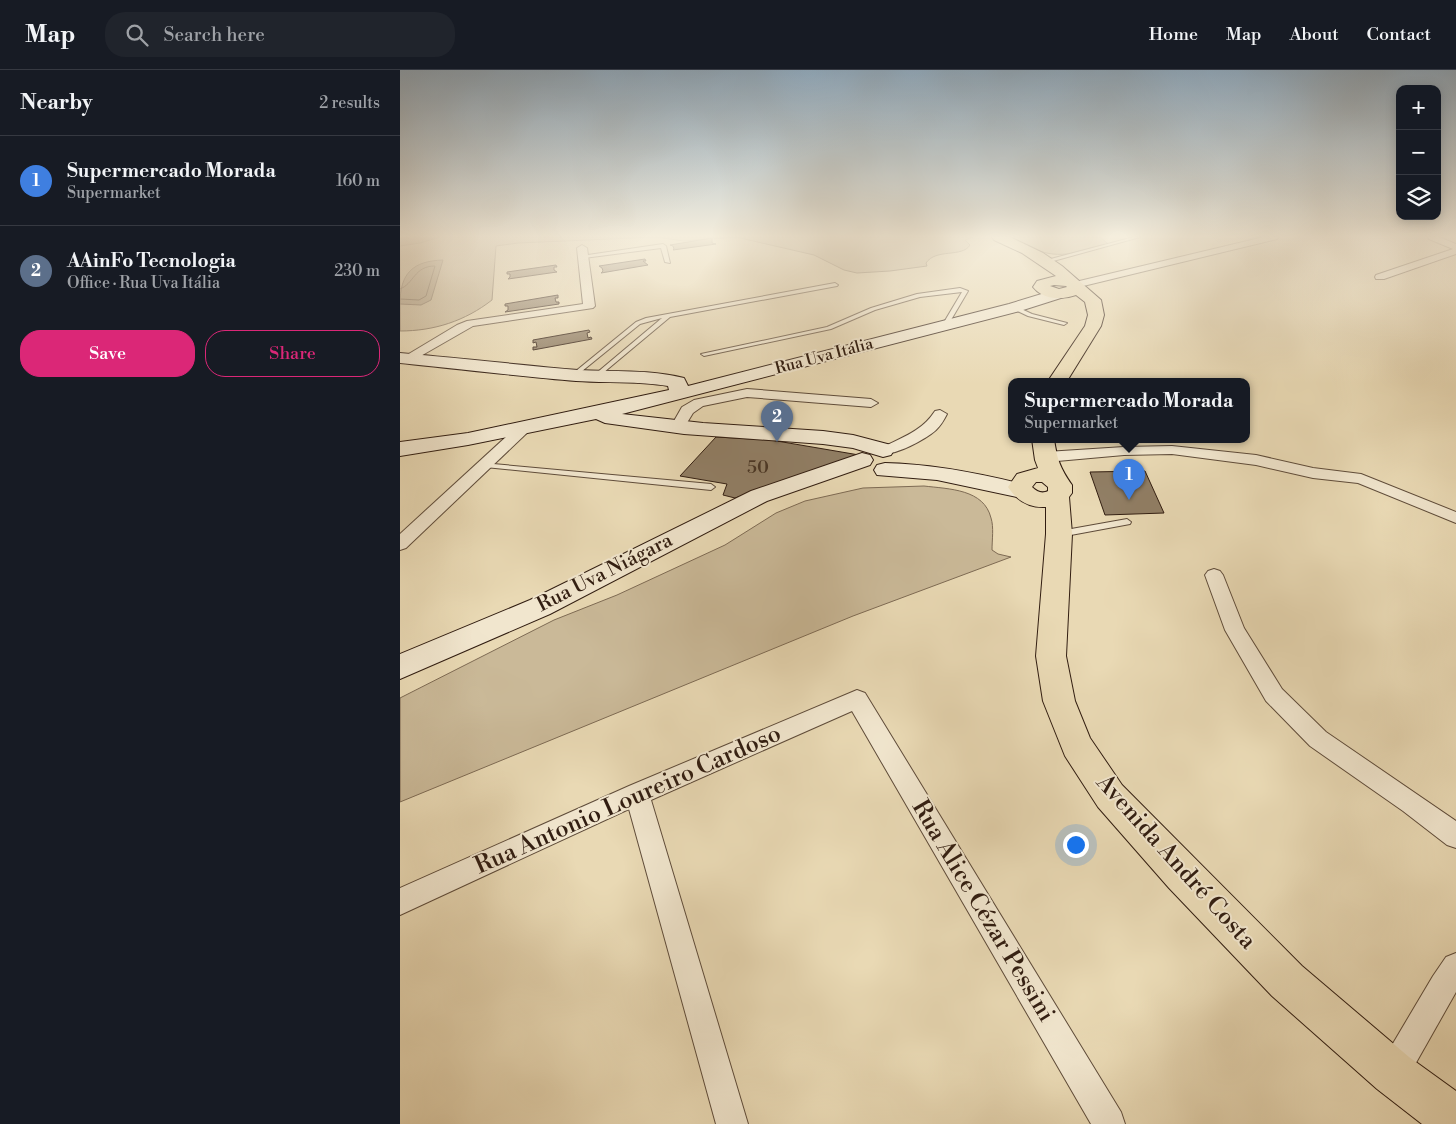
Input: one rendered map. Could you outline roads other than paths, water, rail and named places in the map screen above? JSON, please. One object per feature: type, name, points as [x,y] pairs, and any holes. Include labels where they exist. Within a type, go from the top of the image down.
[{"type":"main road","points":[[1060,378],[1093,326],[1096,315],[1095,306],[1065,286]]},
{"type":"main road","name":"Avenida André Costa","points":[[1042,484],[1051,656],[1059,701],[1077,746],[1110,796],[1287,981],[1393,1073],[1456,1120]]},
{"type":"street","points":[[410,359],[488,322],[589,306],[587,286]]},
{"type":"street","name":"Rua Uva Itália","points":[[1011,308],[1041,286]]},
{"type":"street","points":[[1068,288],[1075,286]]},
{"type":"street","name":"Rua Uva Itália","points":[[673,392],[712,386],[1011,308],[1068,288]]},
{"type":"street","points":[[410,359],[595,377],[647,377],[673,392]]},
{"type":"street","points":[[615,378],[636,399],[644,415],[667,427]]},
{"type":"street","points":[[400,449],[437,444],[589,414],[636,399],[673,392]]},
{"type":"street","points":[[667,427],[693,406],[747,393],[871,403]]},
{"type":"street","points":[[589,414],[667,427],[814,437],[879,458],[929,430],[936,424],[940,414]]},
{"type":"street","points":[[401,540],[525,427]]},
{"type":"street","points":[[1042,484],[1124,451],[1172,450],[1256,460],[1313,473],[1361,479],[1456,518]]},
{"type":"street","name":"Rua Uva Niágara","points":[[400,667],[540,607],[759,496],[809,478],[879,458],[911,470],[1042,484]]},
{"type":"street","points":[[1214,574],[1236,630],[1274,695],[1318,739],[1412,803],[1456,836]]},
{"type":"street","name":"Rua Antonio Loureiro Cardoso","points":[[400,902],[637,794],[857,699]]},
{"type":"street","name":"Rua Alice Cézar Pessini","points":[[857,699],[1109,1124]]},
{"type":"street","points":[[637,794],[732,1124]]},
{"type":"street","points":[[1393,1073],[1456,967]]},
{"type":"lane","points":[[574,375],[638,323],[656,317],[667,317],[829,286]]},
{"type":"lane","points":[[704,354],[829,328],[873,309],[919,295],[965,291],[946,324]]},
{"type":"lane","points":[[1011,308],[1034,317],[1064,323]]},
{"type":"lane","points":[[595,377],[667,317]]},
{"type":"lane","points":[[485,465],[711,488]]},
{"type":"lane","points":[[1042,484],[1127,522]]},
{"type":"water","points":[[402,286],[435,286],[431,300],[421,305],[400,304]]},
{"type":"place","name":"AAinFo Tecnologia","points":[[777,442]]},
{"type":"place","name":"Supermercado Morada","points":[[1129,500]]}]
